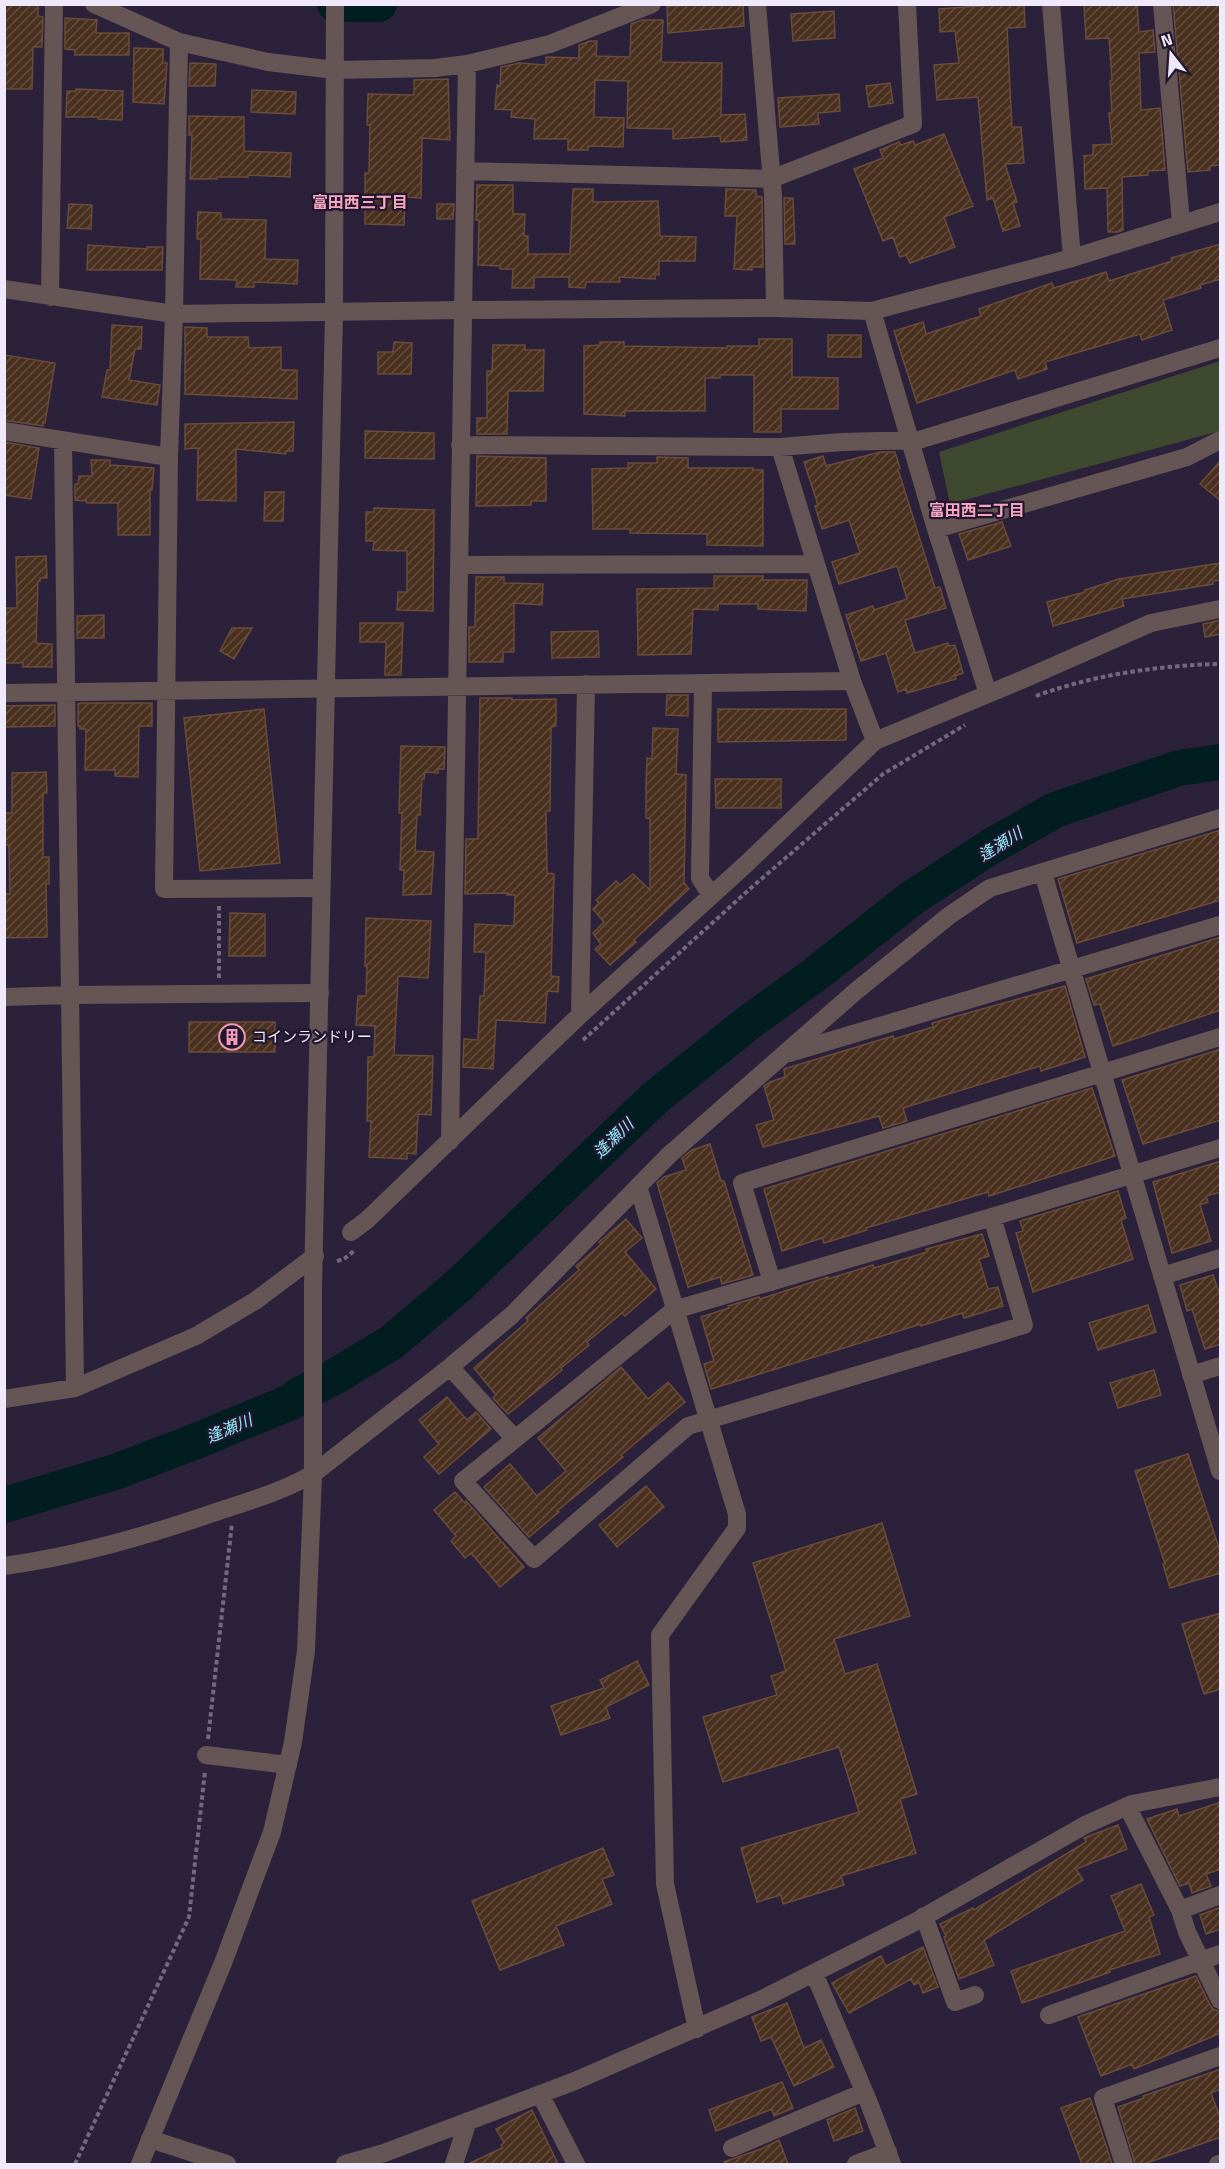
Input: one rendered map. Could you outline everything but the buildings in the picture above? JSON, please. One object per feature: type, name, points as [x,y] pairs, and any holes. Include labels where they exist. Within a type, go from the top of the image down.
[{"type":"street","points":[[50,297],[54,4]]},
{"type":"street","points":[[94,4],[179,42],[268,62],[435,68],[467,64],[550,44],[652,4]]},
{"type":"street","points":[[140,2164],[223,1963],[273,1833],[288,1765],[306,1651],[313,1467],[313,1285],[334,313],[336,4]]},
{"type":"street","points":[[757,4],[773,195],[775,308]]},
{"type":"street","points":[[465,171],[771,179],[913,123],[906,4]]},
{"type":"street","points":[[1051,4],[1072,258]]},
{"type":"street","points":[[1162,4],[1181,223]]},
{"type":"street","points":[[179,42],[169,457],[164,889],[321,888]]},
{"type":"street","points":[[450,1141],[467,64]]},
{"type":"street","points":[[4,289],[174,314],[775,308],[872,311],[1072,258],[1221,212]]},
{"type":"street","points":[[872,311],[936,529],[988,694]]},
{"type":"street","points":[[460,445],[780,447],[842,442],[919,440],[1221,348]]},
{"type":"street","points":[[4,431],[169,457]]},
{"type":"street","points":[[936,529],[1187,457],[1221,440]]},
{"type":"street","points":[[63,441],[75,1388]]},
{"type":"street","points":[[780,447],[814,564],[852,681],[875,741]]},
{"type":"street","points":[[459,565],[814,564]]},
{"type":"street","points":[[356,1239],[368,1220],[580,1015],[711,896],[875,741],[1151,623],[1221,609]]},
{"type":"street","points":[[4,693],[852,681]]},
{"type":"street","points":[[580,1015],[586,684]]},
{"type":"street","points":[[703,684],[700,878],[711,896]]},
{"type":"street","points":[[4,1566],[51,1560],[155,1532],[288,1488],[313,1467],[450,1367],[512,1316],[669,1155],[856,991],[950,915],[990,888],[1221,818]]},
{"type":"street","points":[[1043,873],[1191,1375],[1216,1438],[1221,1471]]},
{"type":"street","points":[[782,1056],[1221,925]]},
{"type":"street","points":[[4,997],[320,993]]},
{"type":"street","points":[[772,1282],[742,1183],[1221,1037]]},
{"type":"street","points":[[992,1218],[1024,1325],[708,1418],[688,1426],[534,1559],[463,1481],[674,1310],[992,1218],[1221,1148]]},
{"type":"street","points":[[638,1186],[736,1514],[737,1527],[660,1635],[665,1884],[697,2029]]},
{"type":"street","points":[[4,1399],[75,1388],[196,1336],[255,1301],[315,1256]]},
{"type":"street","points":[[1162,1276],[1221,1258]]},
{"type":"street","points":[[1191,1375],[1221,1366]]},
{"type":"street","points":[[450,1367],[515,1438]]},
{"type":"street","points":[[206,1755],[288,1765]]},
{"type":"street","points":[[345,2164],[384,2153],[540,2094],[697,2029],[814,1973],[924,1916],[1085,1825],[1127,1806],[1187,1792],[1221,1787]]},
{"type":"street","points":[[1127,1806],[1180,1910],[1187,1932],[1221,2000]]},
{"type":"street","points":[[1180,1910],[1221,1895]]},
{"type":"street","points":[[924,1916],[955,2002],[975,1995]]},
{"type":"street","points":[[1049,2015],[1221,1954]]},
{"type":"street","points":[[814,1973],[890,2158],[856,2164]]},
{"type":"street","points":[[1124,2164],[1103,2098],[1221,2056]]},
{"type":"street","points":[[732,2148],[864,2092]]},
{"type":"street","points":[[540,2094],[576,2164]]},
{"type":"street","points":[[454,2164],[468,2121]]},
{"type":"street","points":[[150,2139],[227,2164]]},
{"type":"path","points":[[1029,699],[1084,682],[1122,674],[1191,664],[1221,664]]},
{"type":"path","points":[[582,1042],[752,887],[883,774],[921,750],[975,722]]},
{"type":"path","points":[[219,889],[219,980]]},
{"type":"path","points":[[337,1261],[344,1259],[356,1239]]},
{"type":"path","points":[[75,2164],[189,1917],[233,1507]]},
{"type":"green space","points":[[1220,361],[1220,431],[950,504],[939,452]]},
{"type":"waterway","points":[[335,4],[379,4]]},
{"type":"waterway","name":"逢瀬川","points":[[4,1505],[115,1472],[293,1401],[299,1395],[331,1379],[392,1342],[459,1285],[656,1097],[748,1023],[817,973],[912,898],[990,847],[1055,810],[1179,768],[1220,762]]},
{"type":"place","name":"コインランドリー","points":[[232,1037]]},
{"type":"district","name":"富田西三丁目","points":[[360,202]]},
{"type":"district","name":"富田西二丁目","points":[[977,510]]}]
